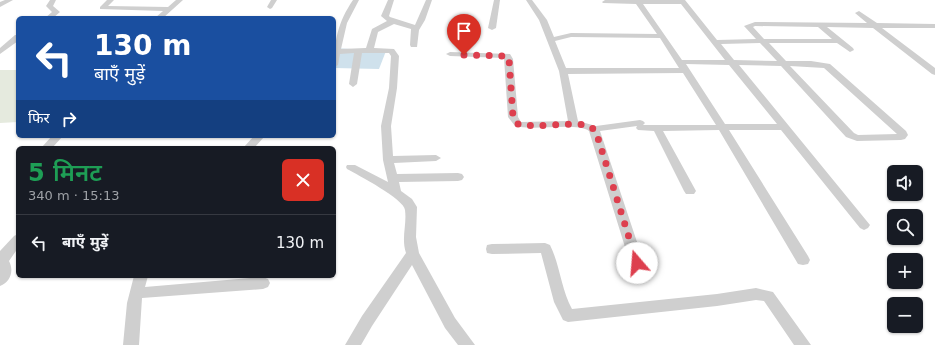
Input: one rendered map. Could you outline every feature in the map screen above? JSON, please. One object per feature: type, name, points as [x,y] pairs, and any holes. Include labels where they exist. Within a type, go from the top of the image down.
[{"type":"street","points":[[0,5],[10,0]]},
{"type":"street","points":[[51,16],[56,12],[48,6],[53,0]]},
{"type":"street","points":[[111,0],[102,8],[169,9]]},
{"type":"street","points":[[161,16],[180,0]]},
{"type":"street","points":[[270,7],[274,0]]},
{"type":"street","points":[[336,57],[347,13],[356,0]]},
{"type":"street","points":[[391,0],[385,16],[393,22],[412,25],[416,30]]},
{"type":"street","points":[[414,45],[416,30],[429,0]]},
{"type":"street","points":[[492,28],[497,0]]},
{"type":"street","points":[[529,0],[543,20],[563,71],[574,125]]},
{"type":"street","points":[[604,2],[682,1],[730,62],[785,127],[864,225]]},
{"type":"street","points":[[638,2],[686,70],[723,127],[803,260]]},
{"type":"street","points":[[860,13],[935,72]]},
{"type":"street","points":[[370,50],[375,31],[393,22]]},
{"type":"street","points":[[820,25],[850,50]]},
{"type":"street","points":[[680,62],[730,62],[783,64],[820,64],[826,66],[903,135],[901,137],[857,138],[850,135],[783,64],[760,40],[748,26],[935,26]]},
{"type":"street","points":[[551,40],[571,35],[662,36]]},
{"type":"street","points":[[0,52],[16,39]]},
{"type":"street","points":[[714,42],[760,40],[839,42]]},
{"type":"street","points":[[337,52],[358,52],[370,50],[390,51],[395,56],[393,88],[386,126],[388,160],[396,194]]},
{"type":"street","points":[[353,84],[358,52]]},
{"type":"street","points":[[450,54],[507,56],[509,59],[513,117],[518,124],[530,126],[585,125],[594,129],[641,125],[657,128],[785,127]]},
{"type":"street","points":[[563,71],[686,70]]},
{"type":"street","points":[[657,128],[690,191]]},
{"type":"street","points":[[594,129],[637,263]]},
{"type":"street","points":[[48,146],[56,138]]},
{"type":"street","points":[[250,146],[258,138]]},
{"type":"street","points":[[388,160],[436,158]]},
{"type":"street","points":[[351,167],[396,194],[405,200],[411,207],[409,247],[412,255],[419,264],[450,323],[467,345]]},
{"type":"street","points":[[393,178],[458,177]]},
{"type":"street","points":[[0,280],[5,273],[6,268],[2,261],[5,254],[16,241]]},
{"type":"street","points":[[492,249],[545,248],[568,316],[766,294],[803,345]]},
{"type":"street","points":[[353,345],[412,255]]},
{"type":"street","points":[[131,345],[131,330],[141,278]]},
{"type":"street","points":[[137,293],[235,280],[263,283]]},
{"type":"shaded area","points":[[0,70],[16,70],[16,122],[0,123]]},
{"type":"water","points":[[336,48],[386,51],[379,69],[336,68]]},
{"type":"route","points":[[464,55],[507,56],[509,59],[513,117],[514,121],[518,124],[530,126],[585,125],[594,129],[637,263]]}]
